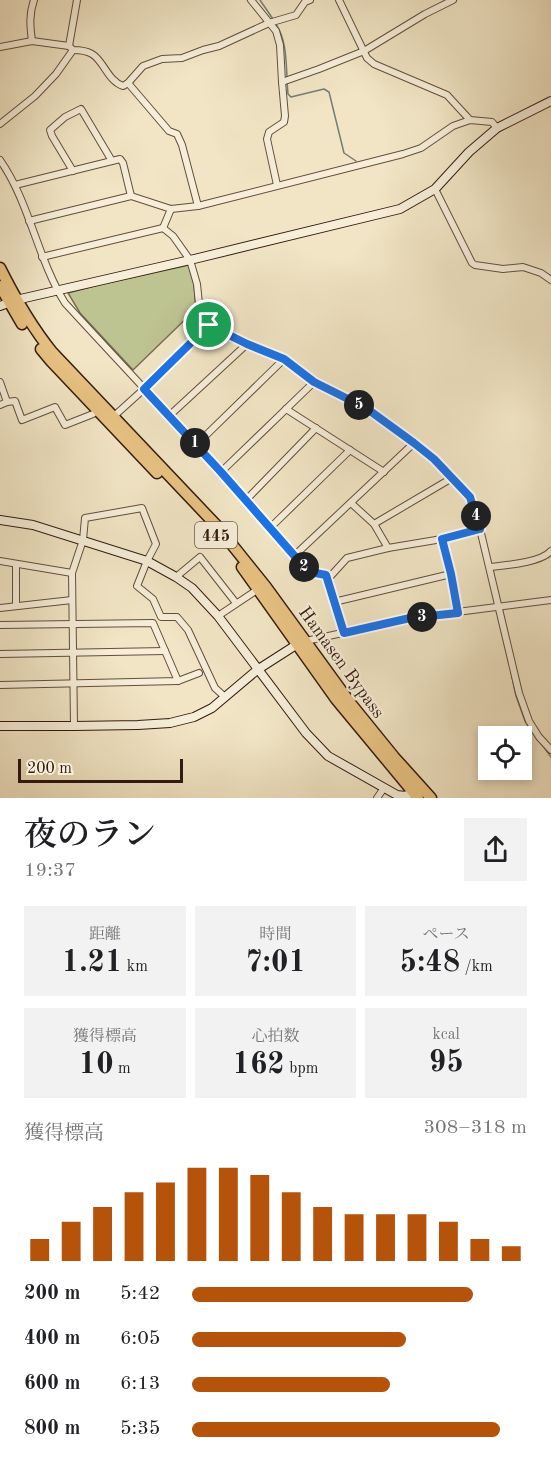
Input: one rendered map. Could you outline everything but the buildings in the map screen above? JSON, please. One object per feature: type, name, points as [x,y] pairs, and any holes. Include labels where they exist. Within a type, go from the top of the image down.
[{"type":"highway","name":"Hamasen Bypass","points":[[0,268],[8,303]]},
{"type":"highway","name":"Hamasen Bypass","points":[[0,286],[8,303],[30,336],[51,361],[111,419],[262,587],[336,699],[418,793],[431,798]]},
{"type":"street","points":[[32,41],[30,24],[34,0]]},
{"type":"street","points":[[0,124],[35,96],[56,74],[71,48],[77,0]]},
{"type":"street","points":[[251,0],[276,31],[280,45],[285,116],[284,122],[269,132],[267,139],[277,185]]},
{"type":"street","points":[[0,47],[32,41],[81,50],[93,54],[116,83],[123,86],[143,66],[162,59],[183,58],[219,46],[269,22],[296,15],[305,2],[310,0]]},
{"type":"street","points":[[339,0],[367,58],[374,64],[447,95],[470,120]]},
{"type":"street","points":[[282,82],[364,51],[453,0]]},
{"type":"street","points":[[128,83],[169,131],[177,134],[198,206]]},
{"type":"street","points":[[8,303],[400,210],[435,189],[469,152],[497,128],[551,101]]},
{"type":"street","points":[[73,171],[50,130],[81,109],[112,161]]},
{"type":"street","points":[[29,221],[131,196],[171,209],[198,206],[404,154],[421,148],[453,126],[470,120],[492,122],[497,128]]},
{"type":"street","points":[[15,185],[120,159],[131,196]]},
{"type":"street","points":[[0,160],[11,176],[42,256],[65,303],[196,444],[294,556],[310,572],[323,574],[328,579],[344,633]]},
{"type":"street","points":[[435,189],[472,263],[503,269],[523,267],[542,273],[551,280]]},
{"type":"street","points":[[163,228],[171,209]]},
{"type":"street","points":[[42,256],[163,228]]},
{"type":"street","points":[[163,228],[173,236],[190,261],[197,284],[200,314],[209,325],[284,359],[314,382],[366,408],[434,459],[470,497],[490,567],[519,693],[529,721],[551,750]]},
{"type":"street","points":[[111,419],[209,325]]},
{"type":"street","points":[[169,416],[247,344]]},
{"type":"street","points":[[196,444],[284,359]]},
{"type":"street","points":[[0,382],[8,402]]},
{"type":"street","points":[[221,472],[314,382]]},
{"type":"street","points":[[0,405],[15,401],[22,420],[55,406],[65,425],[93,414]]},
{"type":"street","points":[[286,409],[384,472]]},
{"type":"street","points":[[246,500],[316,428]]},
{"type":"street","points":[[294,556],[414,443]]},
{"type":"street","points":[[271,527],[350,450]]},
{"type":"street","points":[[374,524],[452,478]]},
{"type":"street","points":[[351,502],[374,524],[388,548]]},
{"type":"street","points":[[74,726],[72,573],[83,540],[85,518],[142,508],[156,544],[137,586],[153,599],[161,617],[177,618],[188,630],[215,688],[225,697]]},
{"type":"street","points":[[0,520],[33,525],[83,540],[147,561],[176,577],[192,588],[218,616],[306,733],[328,756],[401,796],[418,793]]},
{"type":"street","points":[[328,579],[347,558],[480,529]]},
{"type":"street","points":[[442,539],[458,613]]},
{"type":"street","points":[[490,567],[546,556],[551,551]]},
{"type":"street","points":[[176,577],[201,557],[236,603]]},
{"type":"street","points":[[0,561],[72,573]]},
{"type":"street","points":[[16,564],[16,606]]},
{"type":"street","points":[[334,602],[451,574]]},
{"type":"street","points":[[218,616],[262,587]]},
{"type":"street","points":[[0,608],[72,600]]},
{"type":"street","points":[[0,726],[170,723],[207,711],[257,670],[301,643],[410,618],[551,600]]},
{"type":"street","points":[[0,625],[153,623],[178,681]]},
{"type":"street","points":[[0,654],[165,651]]},
{"type":"street","points":[[0,685],[178,681],[199,673]]},
{"type":"street","points":[[377,798],[384,788]]},
{"type":"green space","points":[[189,265],[194,284],[196,309],[133,370],[80,313],[68,293],[98,285]]},
{"type":"waterway","points":[[260,0],[273,19]]},
{"type":"waterway","points":[[276,24],[284,43],[287,77]]},
{"type":"waterway","points":[[287,81],[288,94],[291,97],[324,89],[329,92],[344,153],[356,161]]},
{"type":"waterway","points":[[511,672],[525,721],[551,757]]},
{"type":"route","points":[[209,325],[284,359],[314,382],[366,408],[434,459],[470,497],[480,529],[442,539],[458,613],[410,618],[344,633],[326,575],[306,569],[271,527],[144,389],[209,325]]}]
